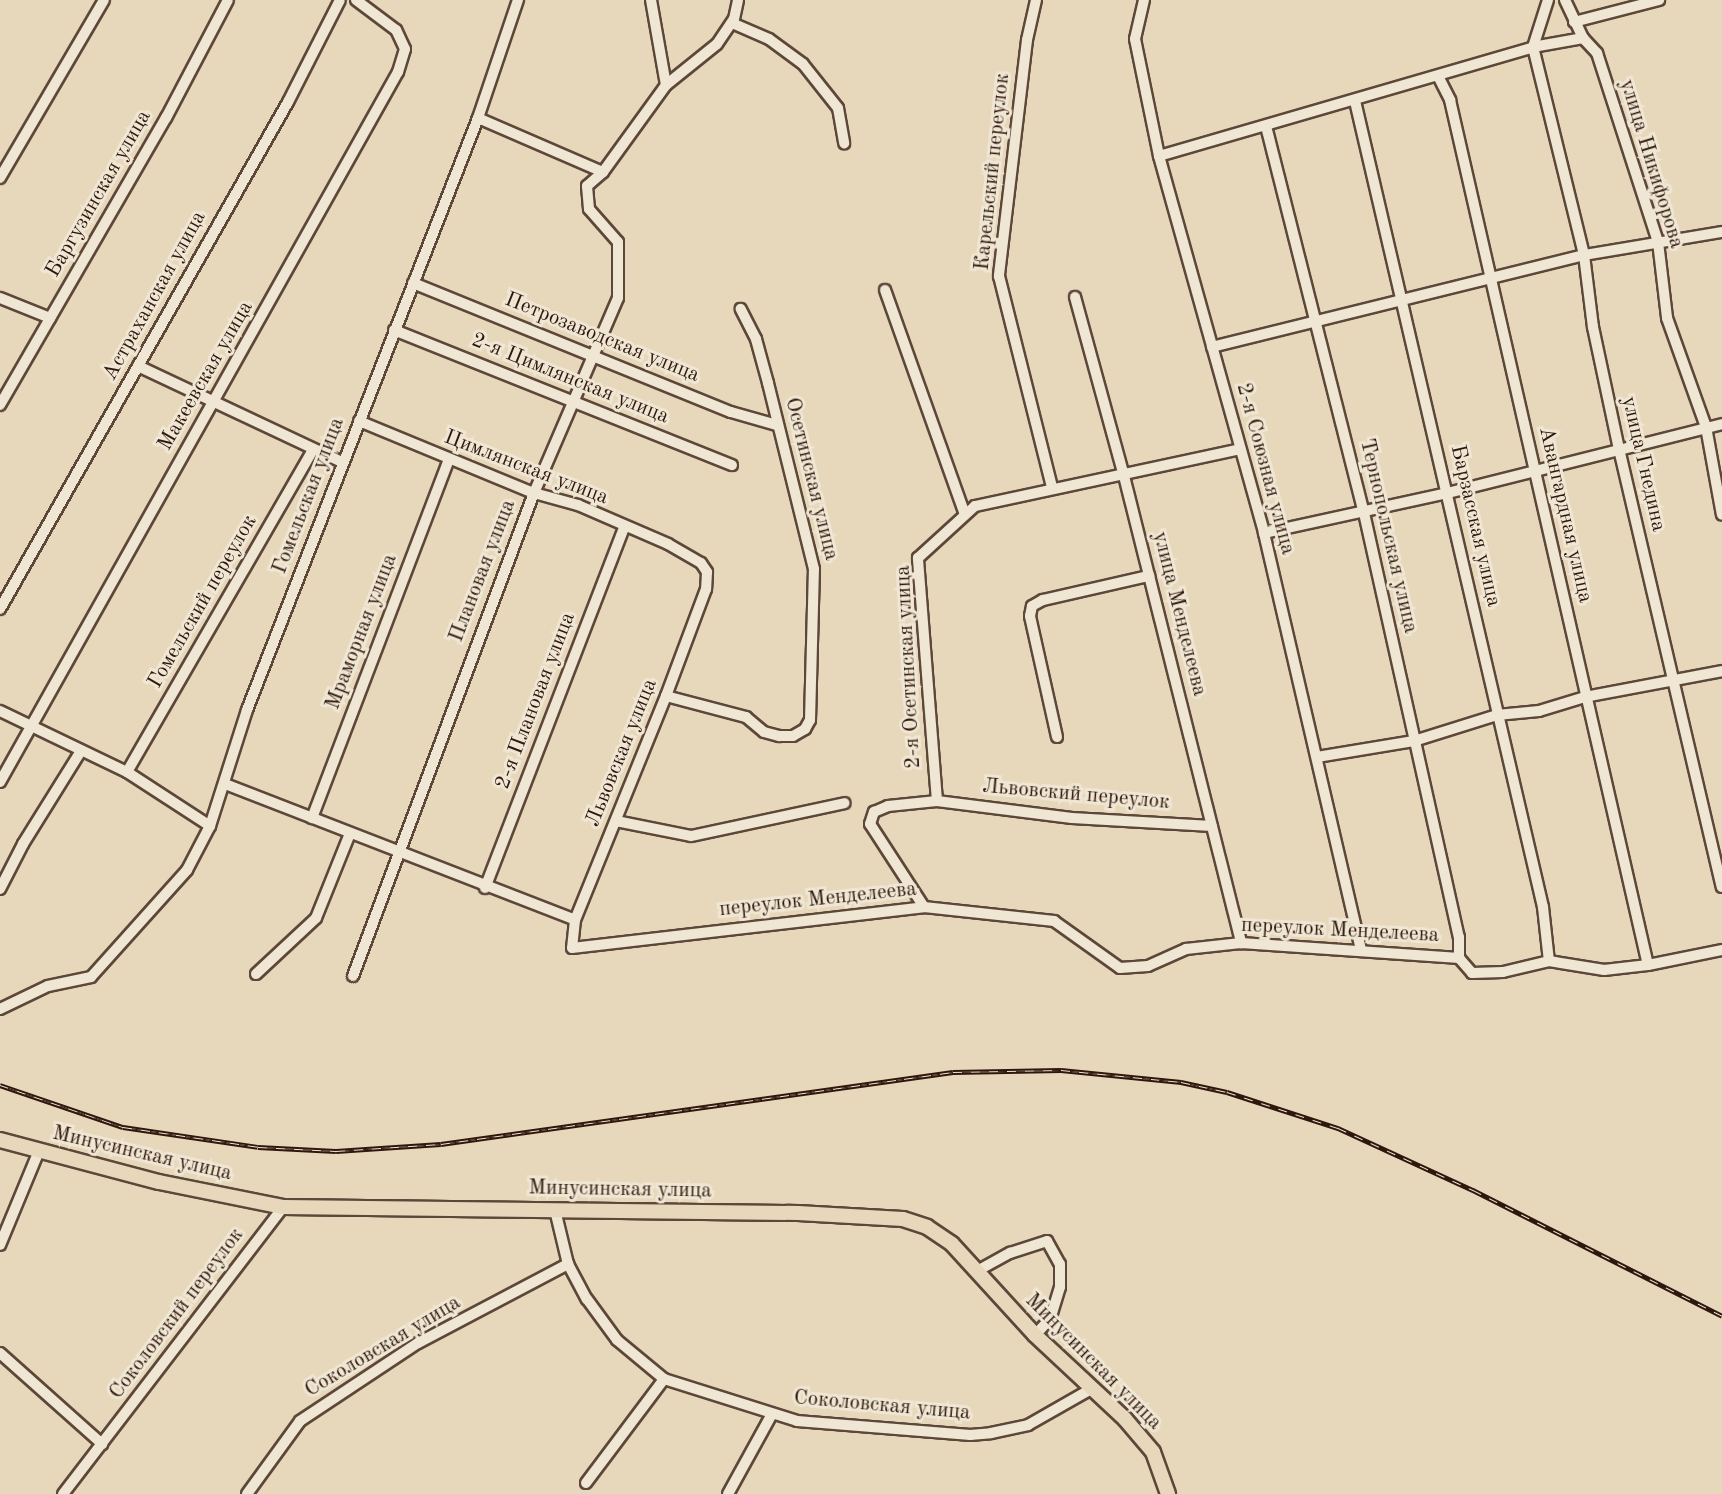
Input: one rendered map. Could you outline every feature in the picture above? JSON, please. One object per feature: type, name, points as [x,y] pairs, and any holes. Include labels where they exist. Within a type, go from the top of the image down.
[{"type":"main road","name":"Минусинская улица","points":[[0,1140],[159,1182],[283,1207],[879,1216],[927,1227],[952,1244],[1035,1335],[1125,1419],[1153,1452],[1168,1494]]},
{"type":"street","points":[[0,178],[104,0]]},
{"type":"street","name":"Баргузинская улица","points":[[0,405],[171,108],[228,0]]},
{"type":"street","name":"Астраханская улица","points":[[0,609],[288,102],[340,0]]},
{"type":"street","name":"Макеевская улица","points":[[0,782],[29,726],[214,401],[403,60],[405,50],[396,30],[356,0]]},
{"type":"street","name":"Гомельская улица","points":[[0,1009],[48,986],[91,977],[187,870],[210,826],[247,710],[478,118],[518,0]]},
{"type":"street","points":[[651,0],[666,85]]},
{"type":"street","points":[[478,118],[603,172],[666,85],[717,44],[732,23],[738,0]]},
{"type":"street","name":"Карельский переулок","points":[[1036,0],[1027,40],[999,276],[1052,488]]},
{"type":"street","name":"2-я Союзная улица","points":[[1144,0],[1135,39],[1160,156],[1264,533],[1361,950]]},
{"type":"street","points":[[1533,47],[1548,0]]},
{"type":"street","name":"улица Никифорова","points":[[1565,0],[1583,38],[1597,53],[1658,242],[1668,318],[1706,427],[1722,515]]},
{"type":"street","points":[[1574,22],[1659,0]]},
{"type":"street","points":[[732,23],[769,39],[803,64],[838,108],[844,143]]},
{"type":"street","points":[[1160,156],[1355,102],[1533,47],[1583,38]]},
{"type":"street","name":"улица Гнедина","points":[[1533,47],[1584,255],[1593,327],[1619,449],[1722,887]]},
{"type":"street","name":"Авангардная улица","points":[[1438,76],[1450,100],[1648,965]]},
{"type":"street","name":"Барзасская улица","points":[[1355,102],[1399,302],[1448,493],[1497,715],[1545,914],[1549,961]]},
{"type":"street","name":"Тернопольская улица","points":[[1266,126],[1317,320],[1364,513],[1460,937],[1459,958]]},
{"type":"street","name":"Плановая улица","points":[[353,976],[396,853],[534,493],[591,355],[618,298],[618,242],[589,209],[587,186],[603,172]]},
{"type":"street","points":[[1212,347],[1317,320],[1474,285],[1490,276],[1584,255],[1722,232]]},
{"type":"street","name":"Петрозаводская улица","points":[[413,283],[731,412],[777,425]]},
{"type":"street","points":[[885,290],[964,512],[975,506],[1123,472],[1240,450]]},
{"type":"street","name":"улица Менделеева","points":[[1075,297],[1123,472],[1241,942]]},
{"type":"street","points":[[0,298],[50,318]]},
{"type":"street","name":"Осетинская улица","points":[[666,696],[746,717],[764,732],[779,736],[793,736],[805,729],[810,720],[814,569],[756,339],[741,309]]},
{"type":"street","name":"2-я Цимлянская улица","points":[[394,330],[732,465]]},
{"type":"street","points":[[138,366],[214,401],[312,451],[342,462]]},
{"type":"street","name":"Цимлянская улица","points":[[359,421],[449,460],[534,493],[578,505],[624,528],[668,544],[701,563],[707,572]]},
{"type":"street","points":[[1264,533],[1364,513],[1722,424]]},
{"type":"street","name":"Гомельский переулок","points":[[127,772],[312,451]]},
{"type":"street","name":"Мраморная улица","points":[[312,818],[449,460]]},
{"type":"street","name":"2-я Осетинская улица","points":[[937,801],[918,558],[964,512]]},
{"type":"street","name":"2-я Плановая улица","points":[[485,888],[624,528]]},
{"type":"street","name":"Львовская улица","points":[[572,948],[575,920],[666,696],[706,589],[707,572]]},
{"type":"street","points":[[1057,737],[1030,616],[1032,606],[1043,600],[1149,576]]},
{"type":"street","points":[[1317,757],[1414,741],[1497,715],[1539,711],[1585,697],[1722,671]]},
{"type":"street","points":[[0,711],[127,772],[210,826]]},
{"type":"street","points":[[0,889],[23,844],[81,751]]},
{"type":"street","points":[[225,784],[312,818],[349,836],[575,920]]},
{"type":"street","name":"Львовский переулок","points":[[924,907],[870,824],[874,812],[888,806],[937,801],[1072,818],[1212,826]]},
{"type":"street","points":[[616,821],[692,836],[845,803]]},
{"type":"street","points":[[256,974],[316,918],[349,836]]},
{"type":"street","name":"переулок Менделеева","points":[[572,948],[924,907],[1054,921],[1120,968],[1157,964],[1186,950],[1241,942],[1459,958],[1472,973],[1503,972],[1549,961],[1604,970],[1648,965],[1722,950]]},
{"type":"street","points":[[0,1245],[39,1151]]},
{"type":"street","name":"Соколовский переулок","points":[[63,1494],[283,1207]]},
{"type":"street","name":"Соколовская улица","points":[[555,1210],[567,1264],[592,1307],[617,1340],[664,1379],[772,1414],[812,1424],[970,1435],[1028,1425],[1091,1389]]},
{"type":"street","points":[[977,1271],[1010,1253],[1047,1241],[1060,1264],[1060,1287],[1050,1319],[1035,1335]]},
{"type":"street","name":"Соколовская улица","points":[[247,1494],[300,1421],[418,1344],[567,1264]]},
{"type":"street","points":[[0,1353],[102,1444]]},
{"type":"street","points":[[586,1483],[664,1379]]},
{"type":"street","points":[[728,1494],[772,1414]]},
{"type":"railway","points":[[0,1085],[123,1127],[258,1147],[336,1151],[441,1144],[953,1072],[1061,1070],[1181,1082],[1227,1092],[1338,1128],[1473,1190],[1722,1316]]}]
